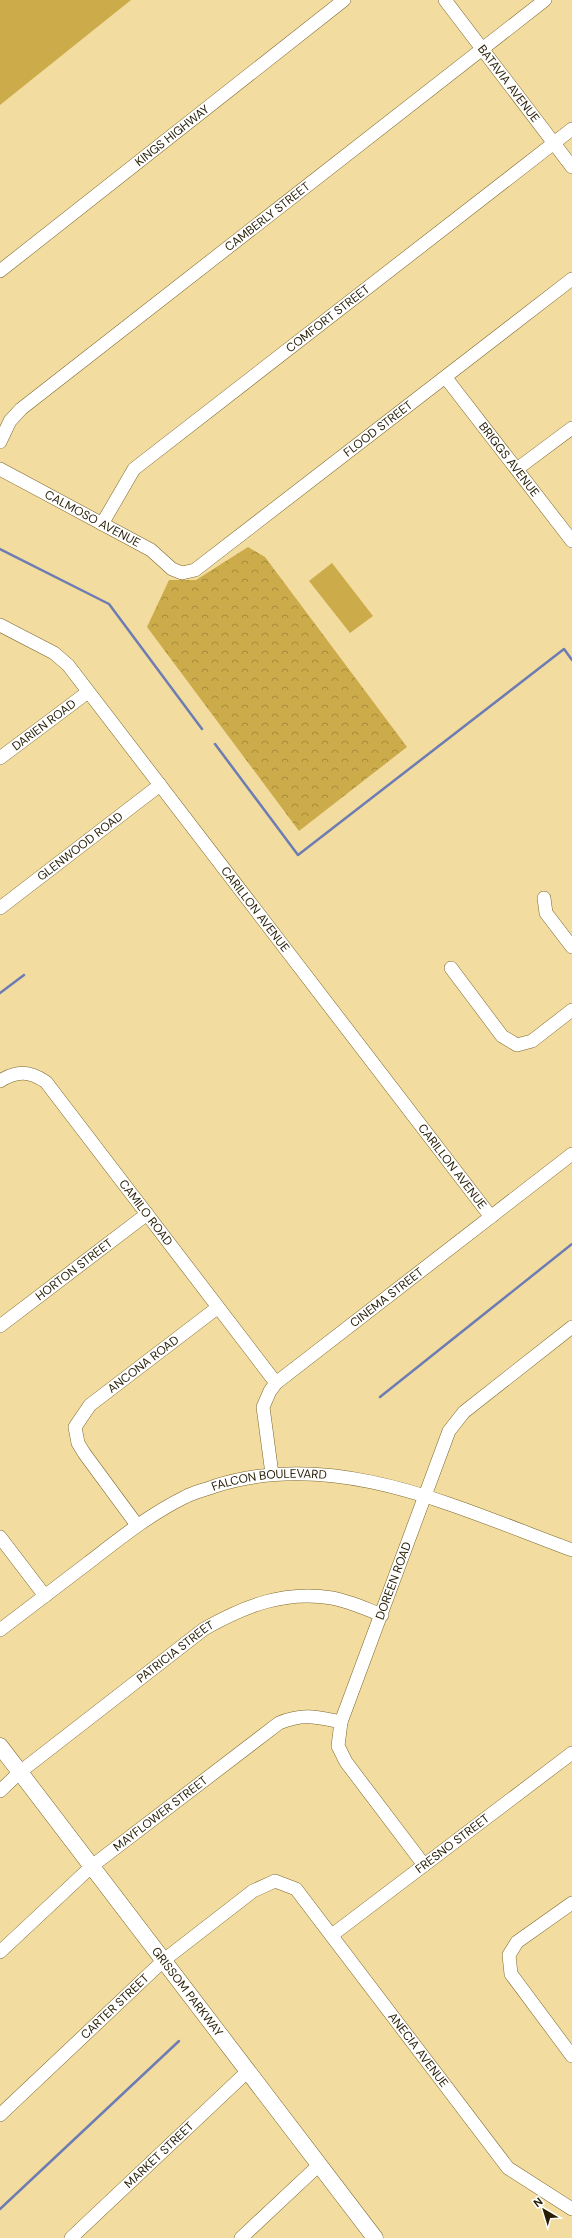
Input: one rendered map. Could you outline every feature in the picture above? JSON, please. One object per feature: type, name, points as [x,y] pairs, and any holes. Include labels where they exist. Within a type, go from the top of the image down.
[{"type":"main road","name":"GRISSOM PARKWAY","points":[[0,1746],[375,2238]]},
{"type":"street","name":"KINGS HIGHWAY","points":[[0,271],[344,0]]},
{"type":"street","name":"BATAVIA AVENUE","points":[[445,0],[572,167]]},
{"type":"street","name":"CAMBERLY STREET","points":[[0,442],[10,421],[21,409],[545,0]]},
{"type":"street","name":"COMFORT STREET","points":[[102,524],[134,469],[572,129]]},
{"type":"street","name":"FLOOD STREET","points":[[182,573],[195,570],[446,378],[572,279]]},
{"type":"street","name":"BRIGGS AVENUE","points":[[446,378],[572,541]]},
{"type":"street","points":[[517,469],[572,428]]},
{"type":"street","name":"CALMOSO AVENUE","points":[[0,469],[151,550],[172,569],[182,573]]},
{"type":"street","name":"CARILLON AVENUE","points":[[0,625],[54,653],[68,665],[491,1217]]},
{"type":"street","name":"DARIEN ROAD","points":[[0,758],[88,692]]},
{"type":"street","name":"GLENWOOD ROAD","points":[[0,908],[160,785]]},
{"type":"street","points":[[544,898],[546,913],[572,948]]},
{"type":"street","points":[[452,968],[502,1036],[518,1045],[532,1041],[572,1010]]},
{"type":"street","name":"CAMILO ROAD","points":[[0,1081],[15,1074],[33,1074],[46,1082],[217,1308],[276,1383]]},
{"type":"street","name":"CINEMA STREET","points":[[272,1474],[263,1407],[270,1391],[276,1383],[572,1154]]},
{"type":"street","name":"HORTON STREET","points":[[0,1326],[147,1214]]},
{"type":"street","name":"ANCONA ROAD","points":[[137,1525],[84,1453],[78,1443],[75,1427],[90,1405],[217,1308]]},
{"type":"street","name":"DOREEN ROAD","points":[[424,1865],[346,1762],[338,1746],[341,1722],[382,1615],[449,1431],[464,1412],[572,1326]]},
{"type":"street","name":"FALCON BOULEVARD","points":[[0,1630],[137,1525],[186,1496],[229,1482],[272,1474],[319,1474],[377,1483],[425,1496],[572,1550]]},
{"type":"street","points":[[0,1537],[45,1596]]},
{"type":"street","name":"PATRICIA STREET","points":[[0,1791],[20,1772],[204,1629],[232,1613],[263,1602],[295,1596],[333,1598],[382,1615]]},
{"type":"street","name":"MAYFLOWER STREET","points":[[0,1952],[92,1866],[279,1723],[295,1717],[310,1716],[341,1722]]},
{"type":"street","name":"FRESNO STREET","points":[[332,1935],[572,1753]]},
{"type":"street","name":"ANECIA AVENUE","points":[[275,1881],[296,1889],[508,2168],[572,2209]]},
{"type":"street","name":"CARTER STREET","points":[[0,2115],[164,1960],[253,1891],[275,1881]]},
{"type":"street","points":[[572,1903],[517,1942],[508,1955],[511,1974],[572,2056]]},
{"type":"street","name":"MARKET STREET","points":[[71,2238],[248,2071]]},
{"type":"street","points":[[241,2238],[319,2165]]},
{"type":"green space","points":[[0,0],[131,0],[0,105]]},
{"type":"green space","points":[[248,547],[265,557],[407,747],[299,831],[147,627],[169,580],[196,580]]},
{"type":"green space","points":[[332,563],[373,616],[350,633],[309,581]]},
{"type":"waterway","points":[[0,549],[109,604],[202,729]]},
{"type":"waterway","points":[[215,744],[298,855],[564,649],[572,660]]},
{"type":"waterway","points":[[0,993],[24,975]]},
{"type":"waterway","points":[[380,1397],[572,1244]]},
{"type":"waterway","points":[[0,2209],[179,2041]]}]
